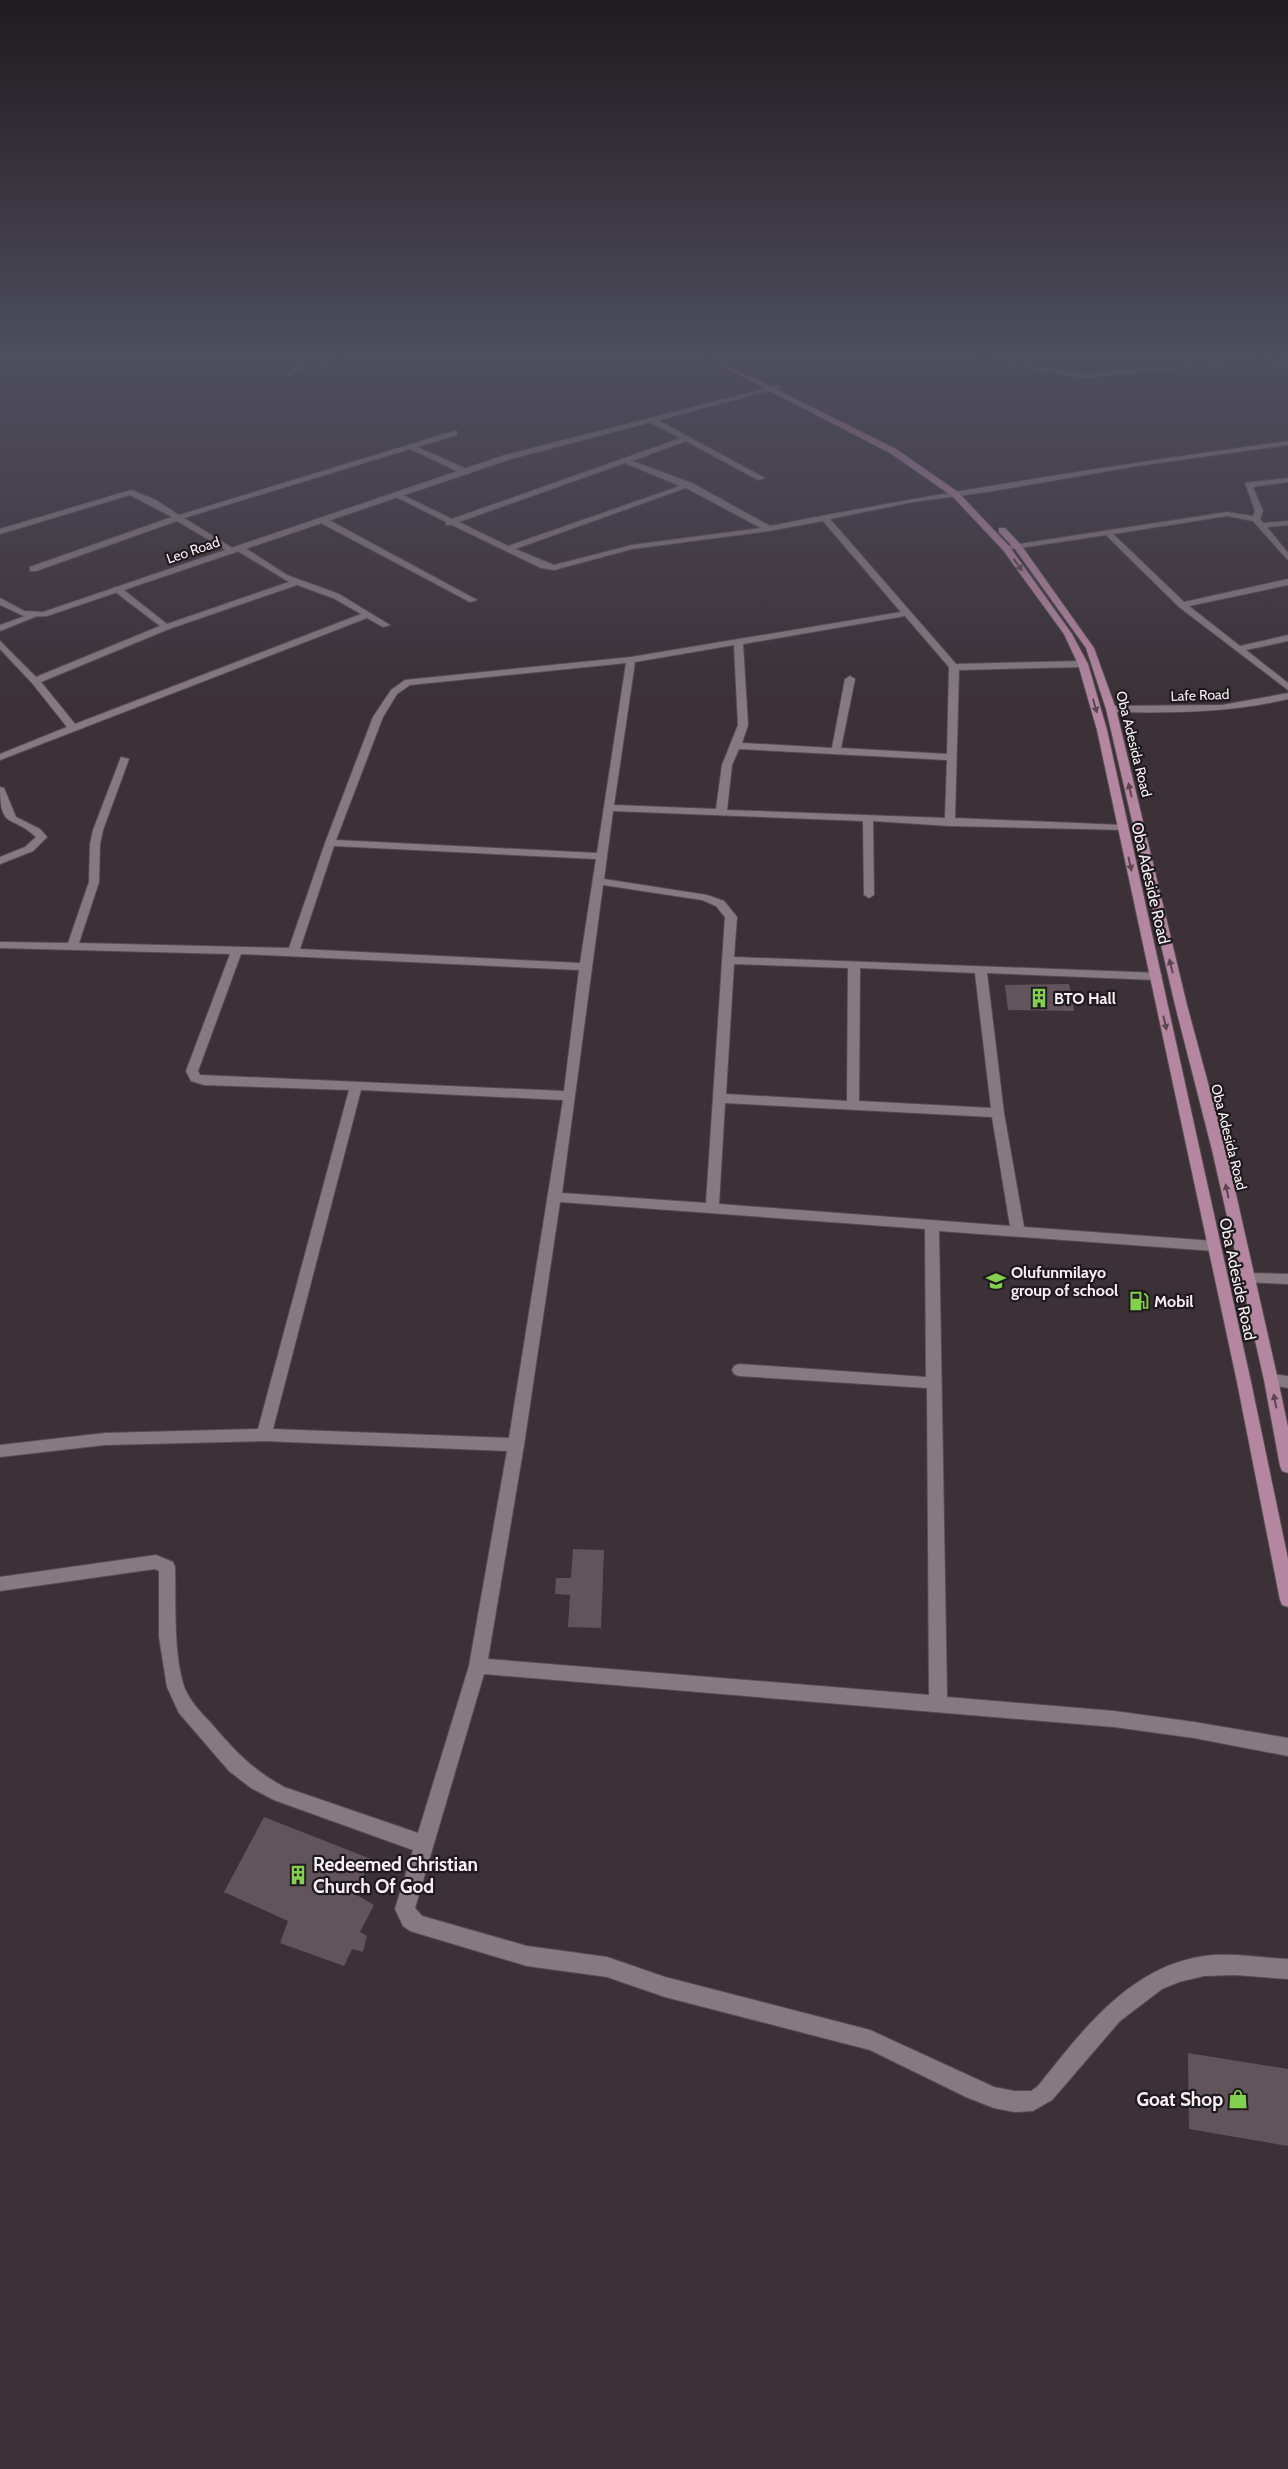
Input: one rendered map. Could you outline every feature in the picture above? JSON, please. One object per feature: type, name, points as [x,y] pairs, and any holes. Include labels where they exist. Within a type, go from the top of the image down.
[{"type":"main road","name":"Oba Adeside Road","points":[[925,471],[960,493],[1006,548],[1068,634],[1083,664],[1102,730],[1118,811],[1156,976],[1160,1004],[1214,1246],[1288,1600]]},
{"type":"main road","name":"Oba Adesida Road","points":[[960,493],[1018,547],[1090,648],[1111,709],[1181,1006],[1219,1150],[1271,1380],[1288,1466]]},
{"type":"main road","points":[[1118,811],[1135,812]]},
{"type":"main road","points":[[1160,1004],[1181,1006]]},
{"type":"street","points":[[33,569],[177,518],[328,471]]},
{"type":"street","points":[[449,522],[596,471]]},
{"type":"street","points":[[653,471],[689,485],[736,508],[769,529]]},
{"type":"street","points":[[748,471],[761,478]]},
{"type":"street","points":[[398,496],[507,549],[544,566],[554,568],[632,547],[769,529],[877,506],[1094,471]]},
{"type":"street","name":"Leo Road","points":[[0,628],[466,472]]},
{"type":"street","points":[[1288,480],[1248,485],[1259,511],[1259,522],[1288,558]]},
{"type":"street","points":[[507,549],[689,485]]},
{"type":"street","points":[[0,532],[131,492],[146,498],[177,518],[296,582],[336,596],[386,625]]},
{"type":"street","points":[[1006,548],[1213,515],[1227,514],[1259,522],[1288,523]]},
{"type":"street","points":[[825,518],[954,667],[950,757],[950,823]]},
{"type":"street","points":[[324,521],[473,600]]},
{"type":"street","points":[[1108,533],[1182,605],[1288,686]]},
{"type":"street","points":[[35,681],[166,627],[296,582]]},
{"type":"street","points":[[1182,605],[1288,582]]},
{"type":"street","points":[[116,589],[166,627]]},
{"type":"street","points":[[0,601],[31,617]]},
{"type":"street","points":[[293,952],[330,843],[378,716],[399,687],[408,682],[423,679],[631,660],[909,613]]},
{"type":"street","points":[[0,757],[367,615]]},
{"type":"street","points":[[1238,649],[1288,638]]},
{"type":"street","points":[[721,813],[727,765],[743,725],[738,642]]},
{"type":"street","points":[[0,644],[35,681],[73,728]]},
{"type":"street","points":[[631,660],[597,881],[570,1096],[555,1197],[516,1445],[478,1666],[405,1909],[410,1919],[417,1924],[527,1956],[607,1968],[665,1986],[870,2040],[893,2049],[990,2096],[1017,2101],[1033,2101],[1045,2094],[1115,2010],[1169,1974],[1205,1966],[1288,1969]]},
{"type":"street","points":[[954,667],[1083,664]]},
{"type":"street","points":[[836,752],[850,679]]},
{"type":"street","name":"Lafe Road","points":[[1111,709],[1216,710],[1254,705],[1288,696]]},
{"type":"street","points":[[736,746],[950,757]]},
{"type":"street","points":[[72,947],[94,882],[95,844],[98,830],[124,759]]},
{"type":"street","points":[[0,790],[8,814],[14,820],[40,833],[42,837],[29,849],[0,861]]},
{"type":"street","points":[[608,808],[868,820],[1122,828]]},
{"type":"street","points":[[868,820],[869,895]]},
{"type":"street","points":[[330,843],[601,856]]},
{"type":"street","points":[[597,881],[702,897],[719,902],[725,907],[730,917],[712,1208]]},
{"type":"street","points":[[0,945],[293,952],[585,967]]},
{"type":"street","points":[[236,950],[192,1071],[195,1078],[204,1082],[356,1086],[570,1096]]},
{"type":"street","points":[[727,960],[1156,976]]},
{"type":"street","points":[[853,1105],[854,964]]},
{"type":"street","points":[[982,971],[998,1113],[1018,1231]]},
{"type":"street","points":[[264,1435],[356,1086]]},
{"type":"street","points":[[718,1098],[998,1113]]},
{"type":"street","points":[[555,1197],[1214,1246]]},
{"type":"street","points":[[932,1225],[938,1704]]},
{"type":"street","points":[[1247,1278],[1288,1279]]},
{"type":"street","points":[[739,1370],[934,1383]]},
{"type":"street","points":[[1271,1380],[1288,1382]]},
{"type":"street","points":[[0,1451],[105,1439],[264,1435],[516,1445]]},
{"type":"street","points":[[0,1584],[156,1562],[164,1564],[167,1568],[168,1637],[176,1687],[185,1707],[235,1765],[257,1782],[280,1794],[423,1844]]},
{"type":"street","points":[[478,1666],[803,1695],[1114,1719],[1288,1746]]},
{"type":"building","name":"BTO Hall","points":[[1069,984],[1074,1011],[1008,1010],[1005,985]]},
{"type":"building","points":[[573,1549],[604,1550],[601,1628],[568,1627],[570,1595],[555,1594],[556,1578],[571,1578]]},
{"type":"building","name":"Redeemed Christian Church Of God","points":[[264,1817],[371,1859],[355,1894],[374,1905],[360,1932],[367,1936],[363,1952],[352,1949],[344,1966],[280,1943],[288,1921],[224,1892]]},
{"type":"building","name":"Goat Shop","points":[[1188,2053],[1288,2069],[1288,2146],[1189,2129]]},
{"type":"place","name":"BTO Hall","points":[[1039,998]]},
{"type":"place","name":"Olufunmilayo group of school","points":[[996,1281]]},
{"type":"place","name":"Mobil","points":[[1139,1301]]},
{"type":"place","name":"Redeemed Christian Church Of God","points":[[298,1875]]},
{"type":"place","name":"Goat Shop","points":[[1238,2099]]}]
